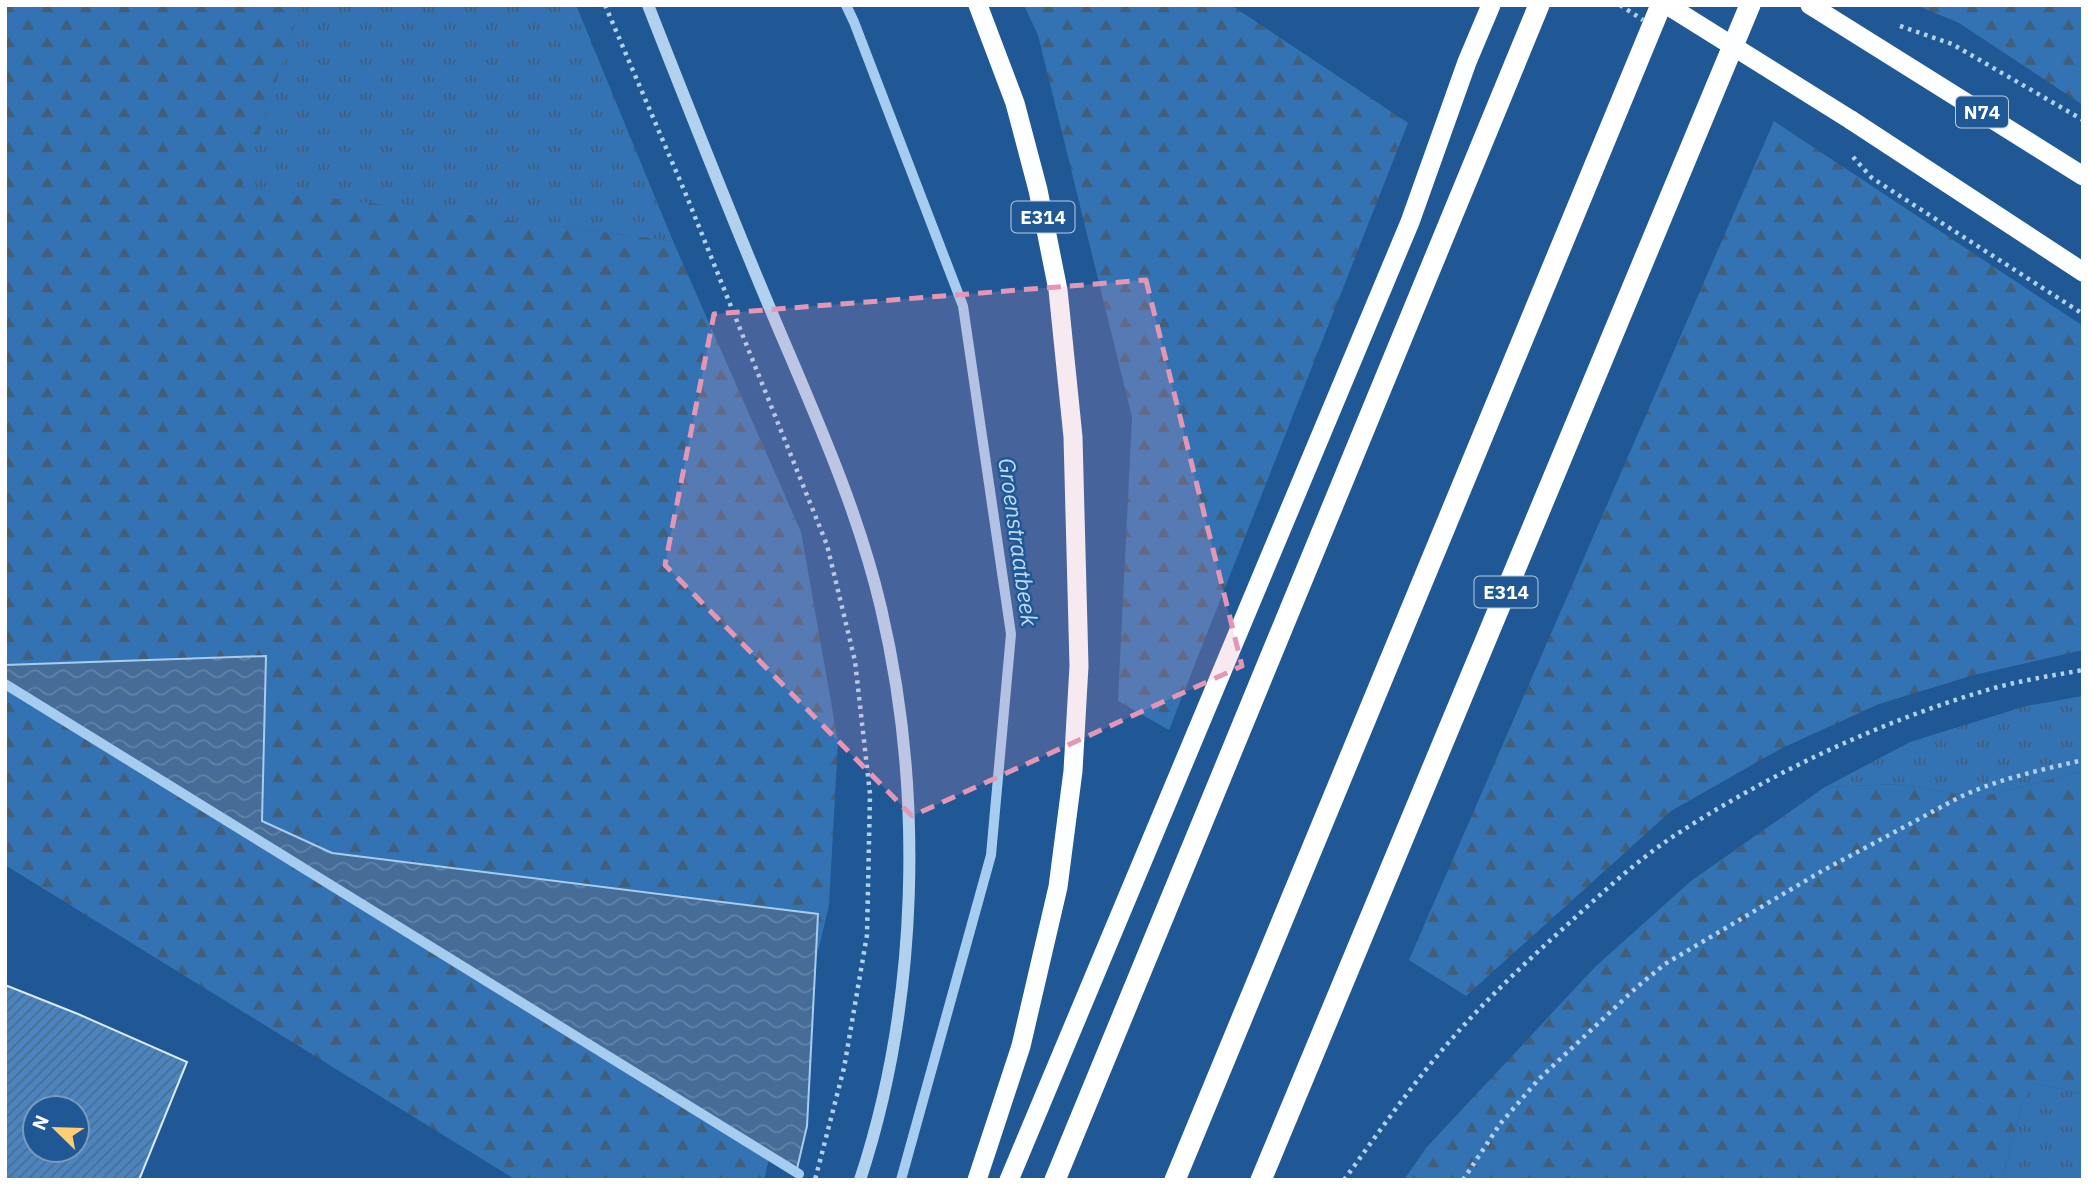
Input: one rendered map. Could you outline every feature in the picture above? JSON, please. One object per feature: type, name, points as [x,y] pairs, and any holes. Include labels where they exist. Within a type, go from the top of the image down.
[{"type":"highway","name":"E314","points":[[977,1180],[1021,1045],[1058,887],[1073,771],[1079,666],[1073,437],[1058,290],[1038,190],[1015,103],[978,5]]},
{"type":"highway","points":[[1009,1180],[1410,222],[1490,5]]},
{"type":"highway","points":[[1055,1180],[1539,5]]},
{"type":"highway","points":[[1175,1180],[1661,5]]},
{"type":"highway","points":[[1667,5],[1851,120],[2083,272]]},
{"type":"highway","name":"E314","points":[[1261,1180],[1750,5]]},
{"type":"highway","name":"N74","points":[[1810,5],[2083,176]]},
{"type":"street","points":[[648,5],[723,198],[838,470],[881,607],[892,664],[901,724],[907,800],[906,941],[897,1023],[883,1098],[860,1180]]},
{"type":"path","points":[[605,5],[687,197],[827,545],[855,661],[870,794],[867,936],[844,1068],[815,1180]]},
{"type":"path","points":[[1892,23],[1952,44],[2083,120]]},
{"type":"path","points":[[1849,152],[1872,178],[2083,314]]},
{"type":"path","points":[[1344,1180],[1435,1059],[1466,1023],[1583,910],[1629,869],[1677,834],[1792,768],[1906,718],[1985,690],[2083,670]]},
{"type":"path","points":[[1463,1180],[1500,1124],[1539,1079],[1637,986],[1665,964],[1822,871],[1974,790],[2034,771],[2083,760]]},
{"type":"highlighted area","points":[[1146,280],[1242,666],[912,816],[665,565],[714,314]]},
{"type":"green space","points":[[5,5],[301,5],[242,187],[673,241],[801,532],[838,742],[829,905],[764,1180],[516,1180],[5,865]]},
{"type":"green space","points":[[301,5],[576,5],[673,241],[241,187]]},
{"type":"green space","points":[[1024,5],[1231,5],[1408,123],[1169,730],[1118,701],[1132,417],[1038,35]]},
{"type":"green space","points":[[1916,5],[2083,5],[2083,105],[1959,23]]},
{"type":"green space","points":[[1774,121],[2083,326],[2083,650],[1974,675],[1879,704],[1780,749],[1671,811],[1466,996],[1409,960]]},
{"type":"green space","points":[[2083,696],[2083,771],[1978,798],[1900,784],[1825,787],[1910,742],[2026,706]]},
{"type":"green space","points":[[2083,771],[2083,1094],[2033,1083],[2022,1104],[2002,1180],[1404,1180],[1426,1148],[1595,967],[1691,881],[1825,787],[1900,784],[1978,798]]},
{"type":"green space","points":[[2033,1083],[2083,1094],[2083,1180],[2002,1180],[2022,1104]]},
{"type":"water","points":[[266,656],[262,821],[332,853],[818,914],[807,1126],[796,1173],[5,683],[5,665]]},
{"type":"building","points":[[5,985],[187,1062],[139,1180],[5,1180]]},
{"type":"waterway","name":"Groenstraatbeek","points":[[846,5],[963,306],[1011,634],[991,855],[901,1180]]},
{"type":"waterway","points":[[5,684],[799,1174]]}]
